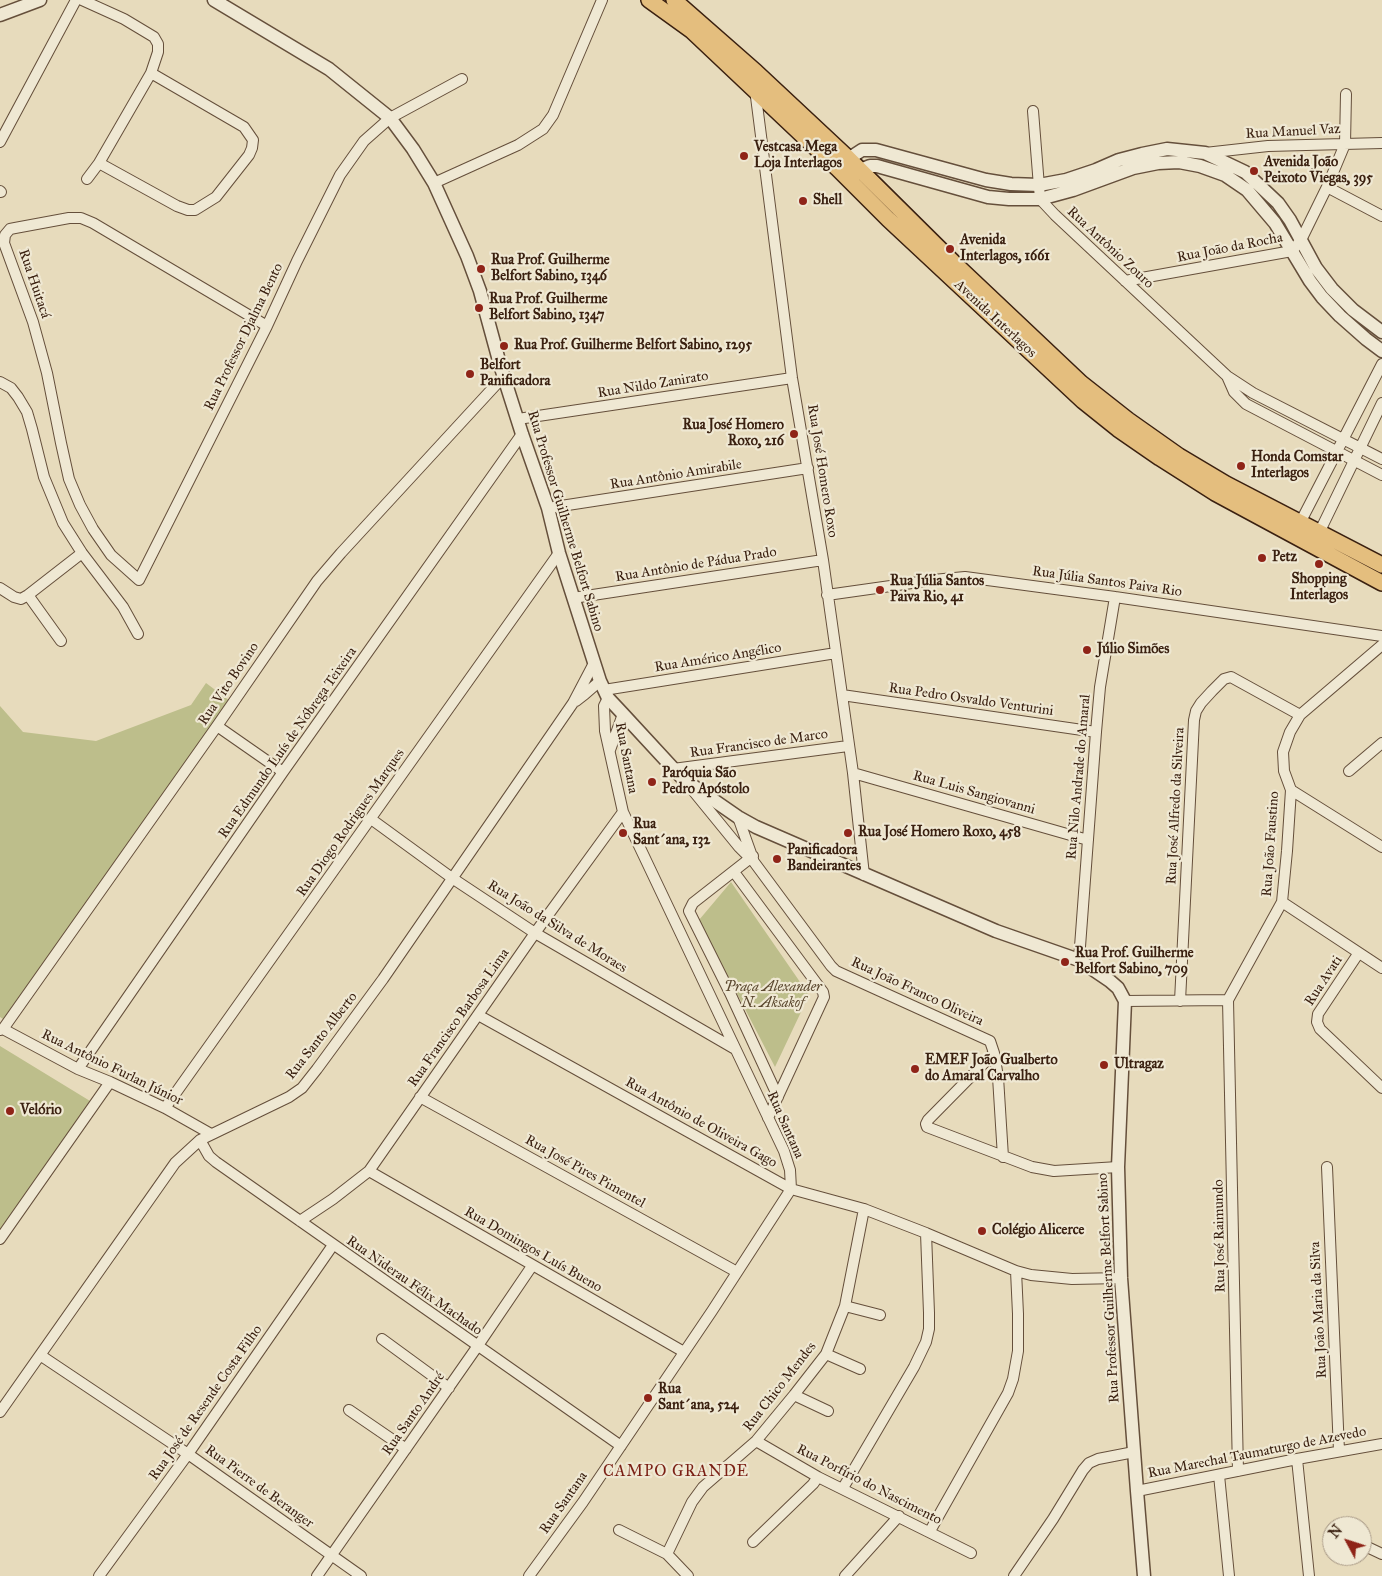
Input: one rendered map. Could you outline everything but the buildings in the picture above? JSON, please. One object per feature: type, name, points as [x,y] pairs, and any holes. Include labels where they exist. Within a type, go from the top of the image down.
[{"type":"main road","name":"Avenida Interlagos","points":[[648,0],[692,31],[755,90],[842,163],[860,170],[1081,383],[1128,420],[1179,456],[1226,484],[1382,565]]},
{"type":"main road","name":"Avenida Interlagos","points":[[674,0],[756,72],[842,163],[850,181],[895,226],[1083,401],[1118,429],[1214,493],[1382,583]]},
{"type":"street","points":[[0,15],[40,0]]},
{"type":"street","points":[[0,142],[76,0]]},
{"type":"street","points":[[82,0],[124,19],[154,37],[158,44],[158,52],[151,73],[99,163],[87,179]]},
{"type":"street","name":"Rua Professor Guilherme Belfort Sabino","points":[[214,0],[330,69],[390,118],[413,149],[434,183],[468,256],[480,291],[522,434],[548,508],[559,553],[604,690]]},
{"type":"street","points":[[434,183],[518,145],[544,129],[553,115],[602,0]]},
{"type":"street","name":"Rua José Homero Roxo","points":[[756,72],[755,90],[792,378],[823,560],[853,772],[864,875]]},
{"type":"street","points":[[99,163],[177,206],[188,210],[195,210],[216,197],[249,155],[253,140],[244,127],[151,73]]},
{"type":"street","name":"Rua Professor Djalma Bento","points":[[139,580],[267,326],[340,175],[364,141],[390,118],[462,79]]},
{"type":"street","name":"Rua João da Rocha","points":[[1125,281],[1292,251],[1301,240],[1328,187],[1345,144],[1346,94]]},
{"type":"street","points":[[1033,111],[1040,198]]},
{"type":"street","name":"Rua Manuel Vaz","points":[[1205,152],[1268,146],[1382,143]]},
{"type":"street","points":[[842,163],[862,150],[876,150],[986,180],[1011,184],[1039,185],[1066,180],[1119,160],[1167,149],[1205,152],[1245,172],[1278,203],[1290,220],[1316,268],[1332,289],[1353,310],[1382,332]]},
{"type":"street","points":[[850,181],[860,170],[870,166],[884,167],[988,197],[1009,199],[1040,198],[1073,190],[1133,168],[1158,163],[1179,162],[1200,166],[1225,175],[1247,190],[1275,223],[1310,281],[1322,297],[1340,316],[1382,351]]},
{"type":"street","points":[[1328,187],[1382,216]]},
{"type":"street","name":"Rua Antônio Zouro","points":[[1040,198],[1055,215],[1227,376],[1253,393],[1382,459]]},
{"type":"street","name":"Rua Huitacá","points":[[139,580],[111,555],[93,529],[69,479],[47,373],[33,322],[4,243],[5,235],[10,229],[69,218],[81,218],[93,223],[267,326]]},
{"type":"street","points":[[1300,524],[1382,364]]},
{"type":"street","name":"Rua Vito Bovino","points":[[1,1029],[218,726],[317,581],[504,376]]},
{"type":"street","name":"Rua Antônio Zouro","points":[[1227,376],[1234,392],[1242,401],[1382,475]]},
{"type":"street","name":"Rua Nildo Zanirato","points":[[518,419],[792,378]]},
{"type":"street","points":[[0,382],[11,388],[27,412],[47,486],[63,523],[82,553],[123,607],[138,634]]},
{"type":"street","points":[[1319,533],[1382,403]]},
{"type":"street","name":"Rua Edmundo Luís de Nóbrega Teixeira","points":[[78,1069],[283,772],[522,434]]},
{"type":"street","name":"Rua Antônio Amirabile","points":[[548,508],[808,468]]},
{"type":"street","points":[[0,588],[14,598],[21,599],[82,553]]},
{"type":"street","name":"Rua Diogo Rodrigues Marques","points":[[165,1108],[559,553]]},
{"type":"street","name":"Rua Antônio de Pádua Prado","points":[[573,598],[823,560]]},
{"type":"street","name":"Rua Júlia Santos Paiva Rio","points":[[827,596],[965,577],[1382,636]]},
{"type":"street","points":[[28,595],[61,641]]},
{"type":"street","name":"Rua Nilo Andrade do Amaral","points":[[1079,960],[1100,687],[1115,597]]},
{"type":"street","name":"Rua João Faustino","points":[[1228,1000],[1282,902],[1291,790],[1284,772],[1283,752],[1290,732],[1300,714],[1382,645]]},
{"type":"street","name":"Rua Américo Angélico","points":[[604,690],[836,653]]},
{"type":"street","name":"Rua Santo Alberto","points":[[0,1412],[175,1163],[200,1140],[210,1134],[289,1097],[302,1088],[383,979],[573,703],[594,663]]},
{"type":"street","name":"Rua José Alfredo da Silveira","points":[[1180,1001],[1194,720],[1196,711],[1212,691],[1227,677],[1231,676],[1300,714]]},
{"type":"street","points":[[604,690],[622,714],[683,779],[738,817],[772,835],[996,931],[1079,960],[1118,988],[1125,1001],[1228,1000]]},
{"type":"street","name":"Rua Santo Alberto","points":[[573,703],[586,694],[604,690]]},
{"type":"street","name":"Rua Santana","points":[[529,1576],[583,1502],[738,1272],[791,1189],[791,1178],[787,1160],[623,812],[605,732],[604,690]]},
{"type":"street","name":"Rua Pedro Osvaldo Venturini","points":[[842,695],[1096,732]]},
{"type":"street","points":[[610,751],[622,714]]},
{"type":"street","points":[[218,726],[283,772]]},
{"type":"street","points":[[1349,771],[1382,743]]},
{"type":"street","name":"Rua Francisco de Marco","points":[[674,769],[848,746]]},
{"type":"street","name":"Rua Luis Sangiovanni","points":[[853,772],[1088,840]]},
{"type":"street","name":"Rua João Franco Oliveira","points":[[683,779],[752,859],[826,961],[836,971],[990,1041],[994,1054]]},
{"type":"street","points":[[1291,790],[1382,847]]},
{"type":"street","name":"Rua Francisco Barbosa Lima","points":[[300,1221],[333,1199],[368,1171],[623,812]]},
{"type":"street","name":"Rua João Franco Oliveira","points":[[738,817],[752,859]]},
{"type":"street","name":"Rua João da Silva de Moraes","points":[[371,819],[452,878],[536,933],[735,1049]]},
{"type":"street","points":[[752,859],[693,903],[689,911],[730,993],[778,1097]]},
{"type":"street","points":[[734,872],[823,992],[824,1000],[768,1118]]},
{"type":"street","points":[[1282,902],[1358,954],[1382,968]]},
{"type":"street","name":"Rua Avati","points":[[1358,954],[1318,1014],[1317,1022],[1320,1028],[1382,1088]]},
{"type":"street","name":"Rua José Raimundo","points":[[1228,1000],[1238,1471]]},
{"type":"street","name":"Rua Professor Guilherme Belfort Sabino","points":[[1125,1001],[1118,1167],[1121,1278],[1144,1576]]},
{"type":"street","name":"Rua Antônio de Oliveira Gago","points":[[478,1015],[791,1189],[864,1209],[1016,1271],[1041,1277],[1072,1279],[1121,1278]]},
{"type":"street","name":"Rua Antônio Furlan Júnior","points":[[1,1029],[78,1069],[165,1108],[210,1134]]},
{"type":"street","points":[[994,1054],[998,1077],[1003,1157]]},
{"type":"street","points":[[994,1054],[928,1120],[926,1126],[1032,1167],[1054,1171],[1118,1167]]},
{"type":"street","points":[[0,1239],[110,1082]]},
{"type":"street","name":"Rua José Pires Pimentel","points":[[420,1097],[738,1272]]},
{"type":"street","name":"Rua Niderau Félix Machado","points":[[200,1140],[209,1156],[216,1162],[620,1446]]},
{"type":"street","name":"Rua João Maria da Silva","points":[[1327,1167],[1339,1451]]},
{"type":"street","name":"Rua Domingos Luís Bueno","points":[[368,1171],[684,1352]]},
{"type":"street","name":"Rua Chico Mendes","points":[[667,1554],[692,1502],[703,1487],[756,1441],[826,1354],[845,1306],[864,1209]]},
{"type":"street","points":[[843,1488],[918,1360],[926,1342],[929,1329],[926,1233]]},
{"type":"street","name":"Rua José de Resende Costa Filho","points":[[99,1576],[188,1454],[333,1245]]},
{"type":"street","name":"Rua Santo André","points":[[317,1576],[532,1266]]},
{"type":"street","points":[[930,1531],[1008,1393],[1013,1380],[1018,1351],[1016,1271]]},
{"type":"street","points":[[845,1306],[880,1316]]},
{"type":"street","points":[[382,1339],[449,1388]]},
{"type":"street","points":[[826,1354],[860,1369]]},
{"type":"street","name":"Rua Pierre de Beranger","points":[[40,1355],[188,1454],[361,1576]]},
{"type":"street","points":[[794,1395],[828,1411]]},
{"type":"street","points":[[349,1410],[406,1449]]},
{"type":"street","name":"Rua Porfírio do Nascimento","points":[[756,1441],[818,1477],[971,1553]]},
{"type":"street","name":"Rua Marechal Taumaturgo de Azevedo","points":[[1136,1491],[1382,1444]]},
{"type":"street","points":[[1014,1576],[1035,1548],[1089,1462],[1134,1452]]},
{"type":"street","points":[[1297,1459],[1309,1576]]},
{"type":"street","points":[[1219,1475],[1229,1576]]},
{"type":"street","points":[[753,1542],[818,1477]]},
{"type":"street","points":[[845,1576],[899,1516]]},
{"type":"street","points":[[619,1530],[667,1554],[688,1576]]},
{"type":"green space","points":[[206,683],[230,701],[3,1019],[0,1017],[0,706],[23,732],[96,741],[191,705]]},
{"type":"green space","name":"Praça Alexander N. Aksakof","points":[[731,882],[809,995],[775,1067],[699,920]]},
{"type":"green space","points":[[0,1046],[95,1104],[0,1233]]},
{"type":"place","name":"Vestcasa Mega Loja Interlagos","points":[[744,156]]},
{"type":"place","name":"Avenida João Peixoto Viegas, 395","points":[[1254,171]]},
{"type":"place","name":"Shell","points":[[803,201]]},
{"type":"place","name":"Avenida Interlagos, 1661","points":[[950,249]]},
{"type":"place","name":"Rua Prof. Guilherme Belfort Sabino, 1346","points":[[481,269]]},
{"type":"place","name":"Rua Prof. Guilherme Belfort Sabino, 1347","points":[[479,308]]},
{"type":"place","name":"Rua Prof. Guilherme Belfort Sabino, 1295","points":[[504,346]]},
{"type":"place","name":"Belfort Panificadora","points":[[470,374]]},
{"type":"place","name":"Rua José Homero Roxo, 216","points":[[794,434]]},
{"type":"place","name":"Honda Comstar Interlagos","points":[[1241,466]]},
{"type":"place","name":"Petz","points":[[1262,558]]},
{"type":"place","name":"Shopping Interlagos","points":[[1319,564]]},
{"type":"place","name":"Rua Júlia Santos Paiva Rio, 41","points":[[880,590]]},
{"type":"place","name":"Júlio Simões","points":[[1087,650]]},
{"type":"place","name":"Paróquia São Pedro Apóstolo","points":[[652,782]]},
{"type":"place","name":"Rua Sant´ana, 132","points":[[623,833]]},
{"type":"place","name":"Rua José Homero Roxo, 458","points":[[848,833]]},
{"type":"place","name":"Panificadora Bandeirantes","points":[[777,859]]},
{"type":"place","name":"Rua Prof. Guilherme Belfort Sabino, 709","points":[[1065,962]]},
{"type":"place","name":"Ultragaz","points":[[1104,1065]]},
{"type":"place","name":"EMEF João Gualberto do Amaral Carvalho","points":[[915,1069]]},
{"type":"place","name":"Velório","points":[[10,1111]]},
{"type":"place","name":"Colégio Alicerce","points":[[982,1231]]},
{"type":"place","name":"Rua Sant´ana, 524","points":[[648,1398]]},
{"type":"district","name":"CAMPO GRANDE","points":[[676,1472]]}]
